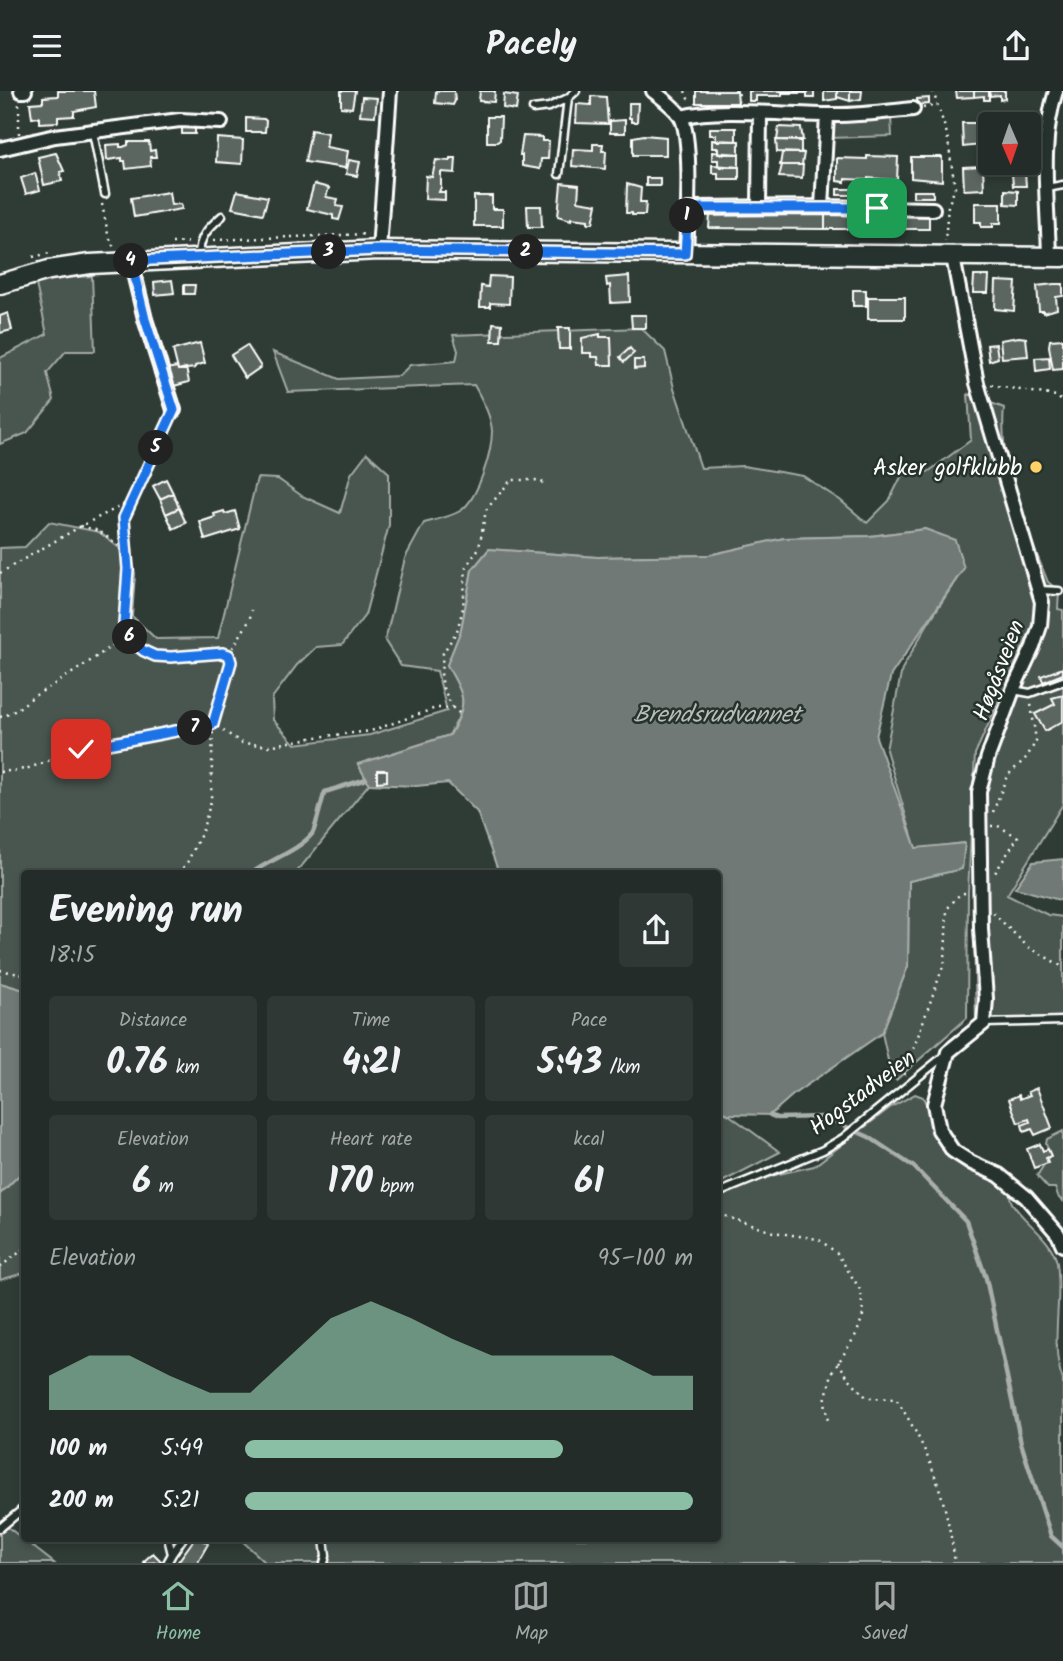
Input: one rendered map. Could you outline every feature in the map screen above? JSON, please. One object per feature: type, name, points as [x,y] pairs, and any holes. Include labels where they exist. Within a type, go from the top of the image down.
[{"type":"main road","points":[[0,283],[49,270],[126,261],[379,250],[1056,257]]},
{"type":"street","points":[[379,250],[390,91]]},
{"type":"street","points":[[653,91],[681,117],[685,131],[688,208],[685,254]]},
{"type":"street","points":[[1056,91],[1050,115],[1047,188],[1056,257]]},
{"type":"street","points":[[681,117],[693,114],[760,113],[855,115],[914,109]]},
{"type":"street","points":[[759,207],[760,113]]},
{"type":"street","points":[[822,207],[827,115]]},
{"type":"street","points":[[0,149],[19,143],[180,120],[221,122]]},
{"type":"street","points":[[688,208],[933,209]]},
{"type":"street","name":"Høgåsveien","points":[[953,257],[977,383],[1042,602],[1040,626],[988,757],[979,792],[980,887],[986,999],[984,1023]]},
{"type":"street","points":[[126,261],[174,410]]},
{"type":"street","name":"Hogstadveien","points":[[948,1052],[984,1023]]},
{"type":"street","points":[[948,1052],[934,1104],[939,1130],[953,1151],[999,1175],[1026,1197],[1058,1234],[1063,1245]]},
{"type":"lane","points":[[533,109],[549,107],[568,99],[576,91]]},
{"type":"lane","points":[[559,174],[568,99]]},
{"type":"lane","points":[[93,132],[105,194]]},
{"type":"lane","points":[[1047,188],[1063,185]]},
{"type":"lane","points":[[200,258],[199,241],[209,227],[222,216]]},
{"type":"lane","points":[[1039,590],[1059,591]]},
{"type":"lane","points":[[1013,690],[1030,693],[1063,681]]},
{"type":"lane","points":[[984,1023],[1063,1021]]},
{"type":"lane","name":"Hogstadveien","points":[[721,1192],[823,1150],[843,1138],[948,1052]]},
{"type":"lane","points":[[0,1528],[21,1510]]},
{"type":"lane","points":[[169,1542],[172,1554]]},
{"type":"lane","points":[[167,1563],[180,1542]]},
{"type":"lane","points":[[324,1542],[324,1563]]},
{"type":"path","points":[[19,143],[18,115],[22,91]]},
{"type":"path","points":[[933,91],[953,160],[955,188],[948,206],[945,241],[953,257]]},
{"type":"path","points":[[105,194],[102,203],[108,234],[126,261]]},
{"type":"path","points":[[977,383],[1056,396],[1063,402]]},
{"type":"path","points":[[174,410],[124,518],[128,569],[124,624],[128,634],[144,651],[155,656],[204,653],[229,655]]},
{"type":"path","points":[[460,713],[453,708],[443,688],[443,653],[457,631],[463,608],[466,567],[479,548],[486,510],[511,480],[535,480],[544,483]]},
{"type":"path","points":[[0,573],[81,526],[131,501]]},
{"type":"path","points":[[81,526],[99,531],[126,551]]},
{"type":"path","points":[[180,870],[186,865],[202,832],[211,801],[213,724],[231,662],[229,655],[250,621],[252,610]]},
{"type":"path","points":[[0,717],[12,714],[40,692],[59,683],[128,634]]},
{"type":"path","points":[[996,870],[1018,837],[998,826],[988,826],[1007,776],[1027,757],[1036,741],[1030,693]]},
{"type":"path","points":[[0,772],[26,769],[81,749],[213,724],[242,743],[269,746],[371,731],[436,708],[453,708]]},
{"type":"path","points":[[898,1091],[945,961],[947,909],[959,895],[980,887]]},
{"type":"path","points":[[981,902],[1027,946],[1063,967]]},
{"type":"path","points":[[0,970],[21,974]]},
{"type":"path","points":[[721,1215],[773,1233],[818,1240],[837,1253],[861,1291],[863,1315],[858,1333],[832,1373],[825,1401],[828,1422]]},
{"type":"path","points":[[0,1267],[21,1251]]},
{"type":"path","points":[[838,1362],[846,1376],[867,1398],[896,1399],[914,1426],[934,1472],[949,1520],[955,1563]]},
{"type":"shaded area","points":[[891,116],[892,136],[829,138],[830,127],[838,121]]},
{"type":"shaded area","points":[[92,276],[95,351],[66,351],[47,373],[54,400],[27,433],[0,444],[0,358],[47,334],[35,280]]},
{"type":"shaded area","points":[[641,328],[665,351],[674,388],[701,468],[743,466],[803,476],[840,500],[867,523],[889,501],[906,467],[928,472],[971,440],[968,394],[1004,408],[1003,430],[1009,475],[1048,582],[1059,591],[1058,609],[1063,610],[1063,804],[1007,895],[1048,915],[1063,917],[1063,1019],[976,1024],[973,884],[980,764],[987,741],[1031,638],[1027,638],[975,754],[968,892],[967,1018],[896,1080],[891,1074],[882,1033],[908,966],[909,881],[962,869],[965,843],[916,849],[886,750],[902,669],[964,568],[925,529],[870,536],[784,538],[709,555],[597,557],[489,549],[472,570],[461,630],[447,665],[458,685],[462,700],[460,714],[449,735],[358,764],[369,784],[298,870],[21,870],[21,989],[0,983],[0,548],[25,547],[49,522],[99,532],[132,558],[135,574],[132,616],[156,639],[218,638],[257,478],[278,479],[302,496],[340,513],[351,474],[367,453],[389,473],[389,525],[365,615],[342,645],[316,647],[297,665],[272,698],[273,720],[295,744],[370,735],[447,711],[437,671],[401,666],[385,641],[405,558],[424,523],[460,511],[473,497],[478,486],[487,462],[492,431],[483,401],[474,385],[288,392],[273,352],[339,379],[399,376],[410,365],[456,361],[458,351],[453,335]]},
{"type":"shaded area","points":[[915,1094],[923,1097],[951,1155],[973,1173],[988,1177],[1008,1177],[1012,1203],[1054,1254],[1058,1278],[1057,1352],[1063,1380],[1063,1563],[266,1563],[243,1542],[721,1542],[721,1187],[814,1166],[891,1107]]},
{"type":"shaded area","points":[[721,1110],[728,1114],[780,1152],[721,1182]]},
{"type":"shaded area","points":[[1063,1131],[1063,1201],[1055,1188],[1048,1188],[1037,1176],[1050,1155],[1047,1139]]},
{"type":"shaded area","points":[[21,1173],[21,1274],[0,1280],[0,1194]]},
{"type":"shaded area","points":[[5,1525],[21,1537],[21,1542],[27,1542],[54,1563],[0,1563],[0,1530]]},
{"type":"water","name":"Brendsrudvannet","points":[[925,529],[955,540],[964,568],[891,675],[876,737],[916,848],[965,843],[962,869],[909,881],[908,966],[882,1033],[794,1094],[770,1115],[728,1114],[721,1110],[721,870],[498,870],[477,812],[448,783],[416,786],[369,784],[358,764],[450,735],[460,714],[462,700],[458,685],[447,665],[461,630],[472,570],[489,549],[597,557],[709,555],[784,538],[870,536]]},
{"type":"water","points":[[1063,859],[1063,901],[1015,888],[1033,862]]},
{"type":"water","points":[[0,983],[21,989],[21,1173],[0,1194]]},
{"type":"building","points":[[58,91],[94,91],[96,107],[74,111],[74,116],[58,117],[58,122],[39,123],[39,117],[32,118],[30,103],[43,102],[43,97],[58,96]]},
{"type":"building","points":[[341,91],[355,91],[352,108],[341,107]]},
{"type":"building","points":[[436,91],[454,91],[453,105],[435,103]]},
{"type":"building","points":[[480,91],[495,91],[494,102],[479,101]]},
{"type":"building","points":[[696,91],[737,91],[738,103],[696,103]]},
{"type":"building","points":[[749,91],[814,91],[814,98],[807,98],[807,93],[782,93],[782,96],[756,96],[756,101],[749,101]]},
{"type":"building","points":[[824,91],[837,91],[837,99],[824,101]]},
{"type":"building","points":[[837,91],[850,91],[850,101],[837,97]]},
{"type":"building","points":[[850,91],[862,91],[861,99],[850,101]]},
{"type":"building","points":[[956,91],[974,91],[974,97],[957,98]]},
{"type":"building","points":[[974,91],[989,91],[989,100],[984,100],[984,96],[974,97]]},
{"type":"building","points":[[989,91],[1005,91],[1005,99],[1000,100],[1000,95],[990,96]]},
{"type":"building","points":[[504,94],[518,96],[516,110],[503,108]]},
{"type":"building","points":[[591,96],[606,97],[608,124],[576,123],[577,104],[591,105]]},
{"type":"building","points":[[362,97],[377,98],[375,116],[360,115]]},
{"type":"building","points":[[929,98],[929,104],[917,105],[917,99]]},
{"type":"building","points":[[629,103],[638,103],[637,122],[631,122],[629,118]]},
{"type":"building","points":[[487,117],[501,117],[500,140],[497,142],[487,142]]},
{"type":"building","points":[[246,118],[264,119],[265,132],[246,132]]},
{"type":"building","points":[[625,120],[625,133],[610,133],[610,121]]},
{"type":"building","points":[[962,123],[978,123],[978,145],[963,147]]},
{"type":"building","points":[[182,125],[195,126],[195,134],[182,134]]},
{"type":"building","points":[[779,127],[801,128],[803,140],[777,140]]},
{"type":"building","points":[[710,128],[736,128],[736,141],[716,141],[716,135],[710,135]]},
{"type":"building","points":[[311,130],[328,133],[326,147],[348,151],[345,168],[305,162]]},
{"type":"building","points":[[523,136],[542,137],[542,141],[549,141],[548,159],[541,159],[540,169],[522,166],[520,155]]},
{"type":"building","points":[[633,137],[666,137],[666,155],[633,155]]},
{"type":"building","points":[[217,138],[243,140],[242,164],[216,162]]},
{"type":"building","points":[[712,140],[739,141],[739,154],[718,154],[718,148],[712,148]]},
{"type":"building","points":[[776,140],[801,141],[801,152],[804,153],[777,152]]},
{"type":"building","points":[[128,142],[149,142],[150,151],[155,150],[156,157],[150,157],[151,166],[126,169],[122,158],[107,160],[106,145],[120,144],[120,147],[123,147],[128,145]]},
{"type":"building","points":[[593,144],[603,144],[602,151],[606,151],[605,169],[572,166],[573,149],[593,150]]},
{"type":"building","points":[[712,152],[739,154],[739,167],[718,167],[718,160],[712,160]]},
{"type":"building","points":[[56,153],[64,171],[60,172],[62,181],[44,185],[38,157]]},
{"type":"building","points":[[782,153],[804,153],[802,165],[780,165]]},
{"type":"building","points":[[867,156],[898,157],[897,180],[868,178],[837,181],[837,158],[867,159]]},
{"type":"building","points":[[911,157],[942,157],[942,181],[911,178]]},
{"type":"building","points":[[450,158],[456,158],[455,173],[441,172],[439,192],[445,192],[445,200],[425,199],[426,176],[432,177],[436,160],[450,161]]},
{"type":"building","points":[[349,160],[360,162],[357,176],[346,174]]},
{"type":"building","points":[[712,165],[739,167],[739,179],[718,179],[718,173],[712,173]]},
{"type":"building","points":[[782,165],[803,165],[802,178],[779,177]]},
{"type":"building","points":[[978,166],[978,175],[983,175],[984,189],[964,190],[963,167]]},
{"type":"building","points":[[35,173],[40,190],[26,194],[21,178]]},
{"type":"building","points":[[1012,175],[1025,175],[1026,186],[1013,186]]},
{"type":"building","points":[[646,178],[660,178],[660,186],[646,186]]},
{"type":"building","points":[[561,183],[579,185],[578,201],[597,204],[593,223],[558,216]]},
{"type":"building","points":[[314,184],[329,188],[326,197],[338,199],[336,206],[343,207],[339,220],[333,219],[333,215],[307,209]]},
{"type":"building","points":[[627,184],[641,188],[640,202],[646,202],[645,215],[626,213]]},
{"type":"building","points":[[837,189],[857,189],[857,195],[837,195]]},
{"type":"building","points":[[1005,190],[1018,191],[1018,205],[1005,204]]},
{"type":"building","points":[[237,191],[268,197],[263,214],[232,208]]},
{"type":"building","points":[[913,191],[933,191],[933,197],[913,197]]},
{"type":"building","points":[[169,192],[171,205],[181,204],[182,209],[134,217],[131,198]]},
{"type":"building","points":[[474,196],[492,196],[492,209],[503,209],[503,226],[474,226]]},
{"type":"building","points":[[975,203],[1001,203],[1001,223],[993,223],[993,227],[981,227],[981,222],[975,222]]},
{"type":"building","points":[[527,206],[541,206],[542,227],[528,227]]},
{"type":"building","points":[[710,214],[825,215],[825,229],[709,228]]},
{"type":"building","points":[[825,215],[929,215],[929,229],[825,229]]},
{"type":"building","points":[[489,276],[510,277],[509,304],[490,303],[490,307],[480,307],[481,286],[488,287]]},
{"type":"building","points":[[629,276],[630,302],[611,303],[610,285],[607,286],[606,278]]},
{"type":"building","points":[[974,276],[989,276],[988,293],[973,293]]},
{"type":"building","points":[[172,280],[174,293],[155,295],[154,282]]},
{"type":"building","points":[[996,281],[1016,282],[1014,311],[995,309]]},
{"type":"building","points":[[1063,284],[1063,296],[1056,297],[1057,309],[1044,313],[1039,311],[1037,286]]},
{"type":"building","points":[[184,285],[195,285],[194,294],[184,294]]},
{"type":"building","points":[[853,290],[866,290],[866,306],[853,306]]},
{"type":"building","points":[[868,297],[905,297],[905,319],[868,319]]},
{"type":"building","points":[[8,313],[12,330],[0,333],[0,316]]},
{"type":"building","points":[[631,315],[646,315],[646,328],[632,328]]},
{"type":"building","points":[[493,323],[502,324],[501,341],[492,341]]},
{"type":"building","points":[[558,328],[570,328],[570,349],[559,349]]},
{"type":"building","points":[[600,334],[600,337],[611,337],[612,365],[599,365],[598,357],[591,357],[591,353],[582,353],[582,338]]},
{"type":"building","points":[[1026,338],[1028,356],[1002,358],[1000,340]]},
{"type":"building","points":[[1063,339],[1063,369],[1053,370],[1050,340]]},
{"type":"building","points":[[200,343],[205,363],[195,368],[178,370],[173,350]]},
{"type":"building","points":[[996,344],[998,358],[989,361],[987,345]]},
{"type":"building","points":[[247,345],[261,367],[245,378],[231,355]]},
{"type":"building","points":[[630,348],[634,353],[624,362],[620,357]]},
{"type":"building","points":[[1049,357],[1050,369],[1036,371],[1035,358]]},
{"type":"building","points":[[634,360],[644,360],[644,368],[634,369]]},
{"type":"building","points":[[177,367],[178,370],[186,368],[189,382],[170,387],[166,369]]},
{"type":"building","points":[[166,479],[173,493],[160,499],[153,486]]},
{"type":"building","points":[[173,493],[179,508],[166,514],[160,499]]},
{"type":"building","points":[[179,508],[186,523],[173,529],[166,514]]},
{"type":"building","points":[[224,511],[225,514],[235,511],[240,529],[205,540],[200,522]]},
{"type":"building","points":[[1063,668],[1063,674],[1043,682],[1041,676]]},
{"type":"building","points":[[1063,695],[1063,721],[1045,731],[1035,714],[1055,704],[1052,698]]},
{"type":"building","points":[[377,770],[387,770],[387,781],[377,782]]},
{"type":"building","points":[[888,1071],[893,1077],[883,1085],[878,1079]]},
{"type":"building","points":[[1037,1088],[1052,1128],[1035,1135],[1032,1129],[1024,1132],[1022,1125],[1030,1122],[1029,1119],[1018,1123],[1009,1099],[1019,1095],[1020,1099]]},
{"type":"building","points":[[1040,1144],[1043,1151],[1048,1149],[1051,1156],[1046,1158],[1048,1163],[1034,1168],[1027,1149]]},
{"type":"building","points":[[192,1542],[208,1544],[197,1563],[177,1563]]},
{"type":"building","points":[[153,1553],[162,1562],[143,1562]]},
{"type":"waterway","points":[[256,870],[299,845],[312,834],[325,792],[366,779]]},
{"type":"waterway","points":[[770,1115],[777,1118],[824,1117],[869,1137],[914,1167],[966,1221],[986,1278],[1021,1443],[1051,1536],[1063,1547]]},
{"type":"place","name":"Asker golfklubb","points":[[1036,467]]},
{"type":"route","points":[[81,749],[213,724],[231,662],[229,655],[223,653],[155,656],[135,644],[124,624],[128,569],[124,518],[174,410],[145,319],[131,261],[379,250],[685,254],[688,208],[877,208]]}]
